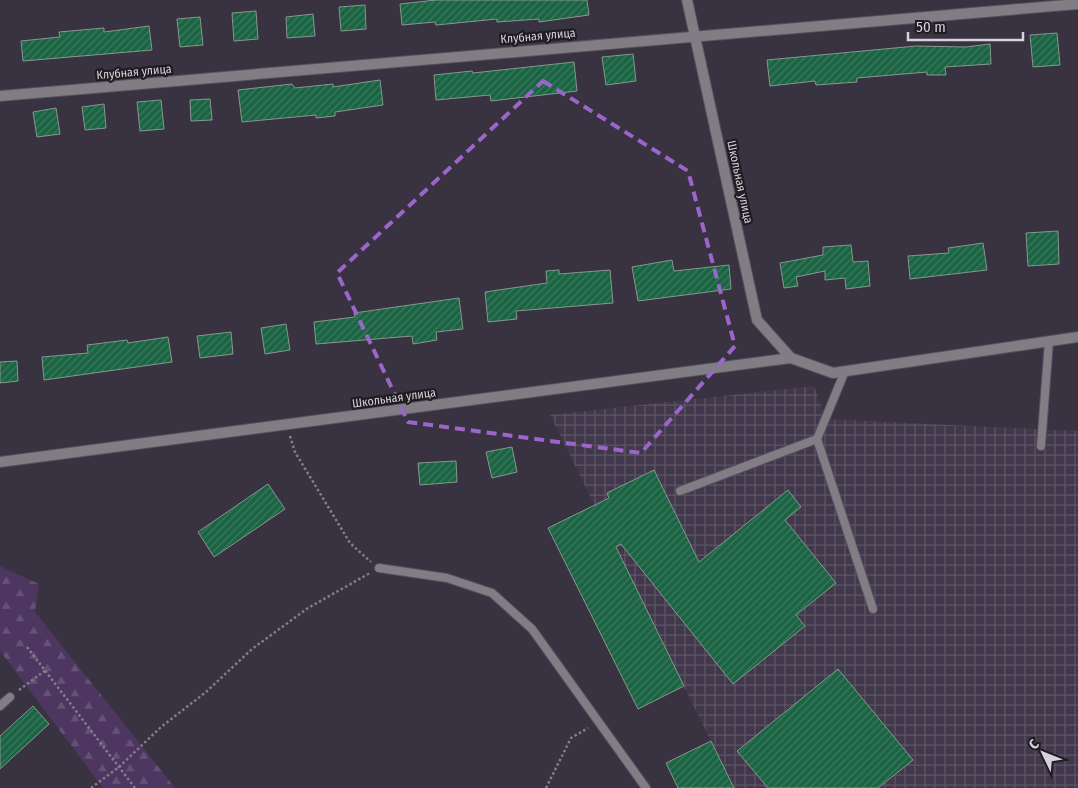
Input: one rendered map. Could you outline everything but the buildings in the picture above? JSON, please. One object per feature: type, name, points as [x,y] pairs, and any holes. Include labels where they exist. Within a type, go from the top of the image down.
[{"type":"street","name":"Школьная улица","points":[[687,0],[757,320],[791,358]]},
{"type":"street","name":"Клубная улица","points":[[0,96],[694,35],[1078,4]]},
{"type":"street","name":"Школьная улица","points":[[0,462],[791,358],[833,373],[1078,337]]},
{"type":"lane","points":[[1041,446],[1049,341]]},
{"type":"lane","points":[[845,371],[817,439],[872,610]]},
{"type":"lane","points":[[680,491],[817,439]]},
{"type":"lane","points":[[379,568],[447,578],[492,593],[532,629],[646,788]]},
{"type":"lane","points":[[0,706],[10,697]]},
{"type":"path","points":[[91,788],[119,767],[161,727],[206,692],[252,649],[308,608],[379,568],[350,543],[296,452],[286,425]]},
{"type":"path","points":[[27,647],[135,788]]},
{"type":"path","points":[[10,697],[46,670]]},
{"type":"path","points":[[546,788],[571,738],[598,722]]},
{"type":"highlighted area","points":[[543,81],[688,171],[735,346],[641,453],[408,422],[337,273]]},
{"type":"shaded area","points":[[814,386],[826,419],[1078,431],[1078,788],[734,788],[550,415]]},
{"type":"green space","points":[[0,566],[39,584],[35,612],[175,788],[103,788],[0,651]]}]
